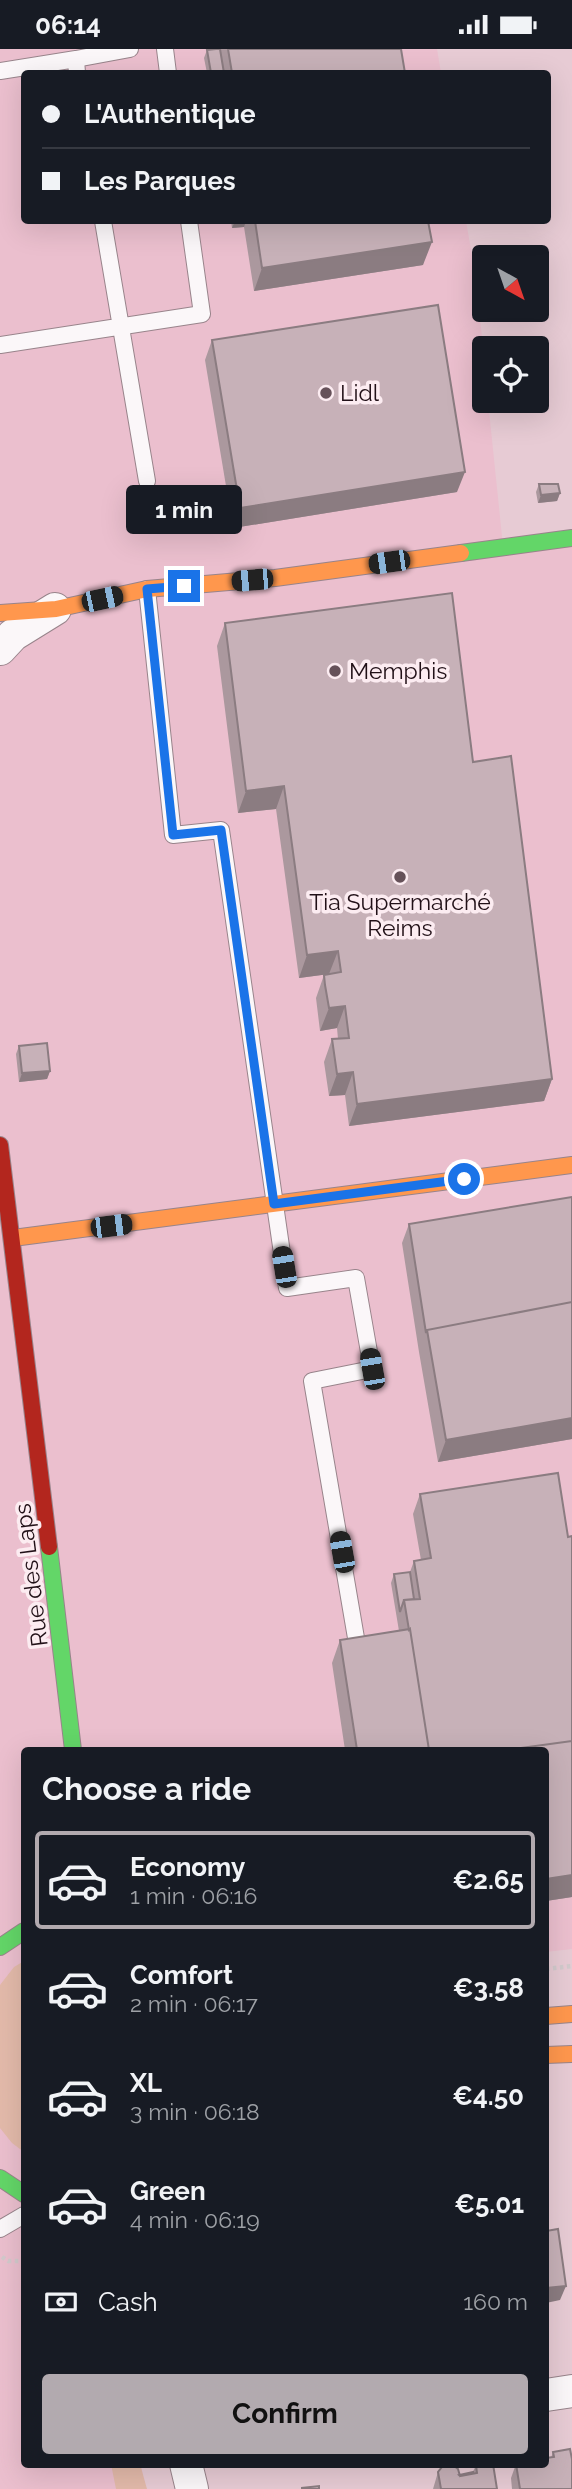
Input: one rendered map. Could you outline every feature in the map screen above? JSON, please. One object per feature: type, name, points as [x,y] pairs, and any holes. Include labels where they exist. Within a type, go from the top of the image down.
[{"type":"street","points":[[0,613],[56,609],[147,589],[275,577],[572,538]]},
{"type":"street","points":[[0,649],[13,635],[56,609]]},
{"type":"street","name":"Rue des Laps","points":[[0,1145],[7,1239],[74,1747]]},
{"type":"street","points":[[7,1239],[572,1165]]},
{"type":"street","points":[[0,1947],[21,1933]]},
{"type":"street","points":[[549,2016],[572,2014]]},
{"type":"street","points":[[549,2055],[572,2054]]},
{"type":"street","points":[[0,2178],[21,2192]]},
{"type":"street","points":[[549,2395],[572,2391]]},
{"type":"street","points":[[187,2468],[192,2489]]},
{"type":"lane","points":[[0,71],[76,66],[130,49]]},
{"type":"lane","points":[[165,49],[168,70]]},
{"type":"lane","points":[[104,224],[147,481]]},
{"type":"lane","points":[[0,345],[202,314],[189,224]]},
{"type":"lane","points":[[147,589],[173,835],[221,830],[287,1288],[356,1278],[372,1369],[312,1381],[356,1639]]},
{"type":"lane","points":[[0,2229],[21,2217]]},
{"type":"path","points":[[549,1969],[572,1966]]},
{"type":"path","points":[[0,2255],[8,2261],[21,2260]]},
{"type":"shaded area","points":[[0,49],[437,49],[440,70],[21,70],[21,224],[467,224],[472,256],[472,322],[480,322],[482,336],[472,336],[472,413],[489,413],[503,546],[572,537],[572,1949],[549,1952],[549,1747],[21,1747],[21,2468],[142,2468],[145,2489],[0,2489]]},
{"type":"shaded area","points":[[21,1963],[21,2150],[0,2128],[0,1985],[14,1967]]},
{"type":"shaded area","points":[[112,2468],[141,2468],[147,2489],[116,2489]]},
{"type":"building","points":[[220,49],[224,70],[210,70],[207,50]]},
{"type":"building","points":[[228,49],[401,49],[404,70],[232,70]]},
{"type":"building","points":[[255,224],[429,224],[432,242],[262,268]]},
{"type":"building","name":"Lidl","points":[[438,305],[465,472],[240,508],[212,340]]},
{"type":"building","points":[[539,484],[558,484],[560,493],[541,495]]},
{"type":"building","points":[[452,593],[473,762],[511,756],[552,1079],[357,1104],[353,1072],[337,1074],[332,1039],[349,1038],[345,1006],[329,1008],[325,985],[324,975],[341,972],[338,951],[307,955],[284,786],[246,791],[225,623]]},
{"type":"building","points":[[47,1043],[50,1071],[22,1073],[19,1046]]},
{"type":"building","points":[[572,1197],[572,1302],[427,1330],[426,1333],[409,1224]]},
{"type":"building","points":[[572,1302],[572,1418],[446,1440],[427,1330]]},
{"type":"building","points":[[558,1473],[568,1537],[572,1536],[572,1741],[528,1747],[429,1747],[404,1600],[420,1599],[414,1561],[431,1558],[420,1494]]},
{"type":"building","points":[[410,1572],[414,1599],[404,1600],[400,1612],[394,1574]]},
{"type":"building","points":[[410,1629],[429,1747],[357,1747],[340,1640]]},
{"type":"building","points":[[572,1741],[572,1875],[549,1879],[549,1747],[528,1747]]},
{"type":"building","points":[[558,2229],[566,2286],[549,2288],[549,2230]]},
{"type":"building","points":[[570,2449],[572,2489],[520,2489],[517,2468],[549,2468],[549,2458],[554,2457],[553,2452]]},
{"type":"building","points":[[441,2468],[457,2468],[460,2476],[477,2473],[476,2468],[494,2468],[497,2489],[441,2489],[438,2472]]},
{"type":"building","points":[[319,2486],[319,2489],[302,2489],[302,2488]]},
{"type":"traffic: fast","points":[[461,553],[572,538]]},
{"type":"traffic: fast","points":[[49,1547],[73,1747]]},
{"type":"traffic: fast","points":[[0,1947],[21,1933]]},
{"type":"traffic: fast","points":[[0,2178],[21,2192]]},
{"type":"traffic: slow","points":[[0,613],[56,609],[147,589],[275,578],[461,553]]},
{"type":"traffic: slow","points":[[13,1238],[572,1165]]},
{"type":"traffic: slow","points":[[549,2016],[572,2014]]},
{"type":"traffic: slow","points":[[549,2055],[572,2054]]},
{"type":"traffic: jam","points":[[0,1145],[49,1547]]},
{"type":"place","name":"Lidl","points":[[326,393]]},
{"type":"place","name":"Memphis","points":[[335,671]]},
{"type":"place","name":"Tia Supermarché Reims","points":[[400,877]]},
{"type":"route","points":[[184,586],[147,589],[173,835],[221,830],[274,1204],[464,1179]]}]
